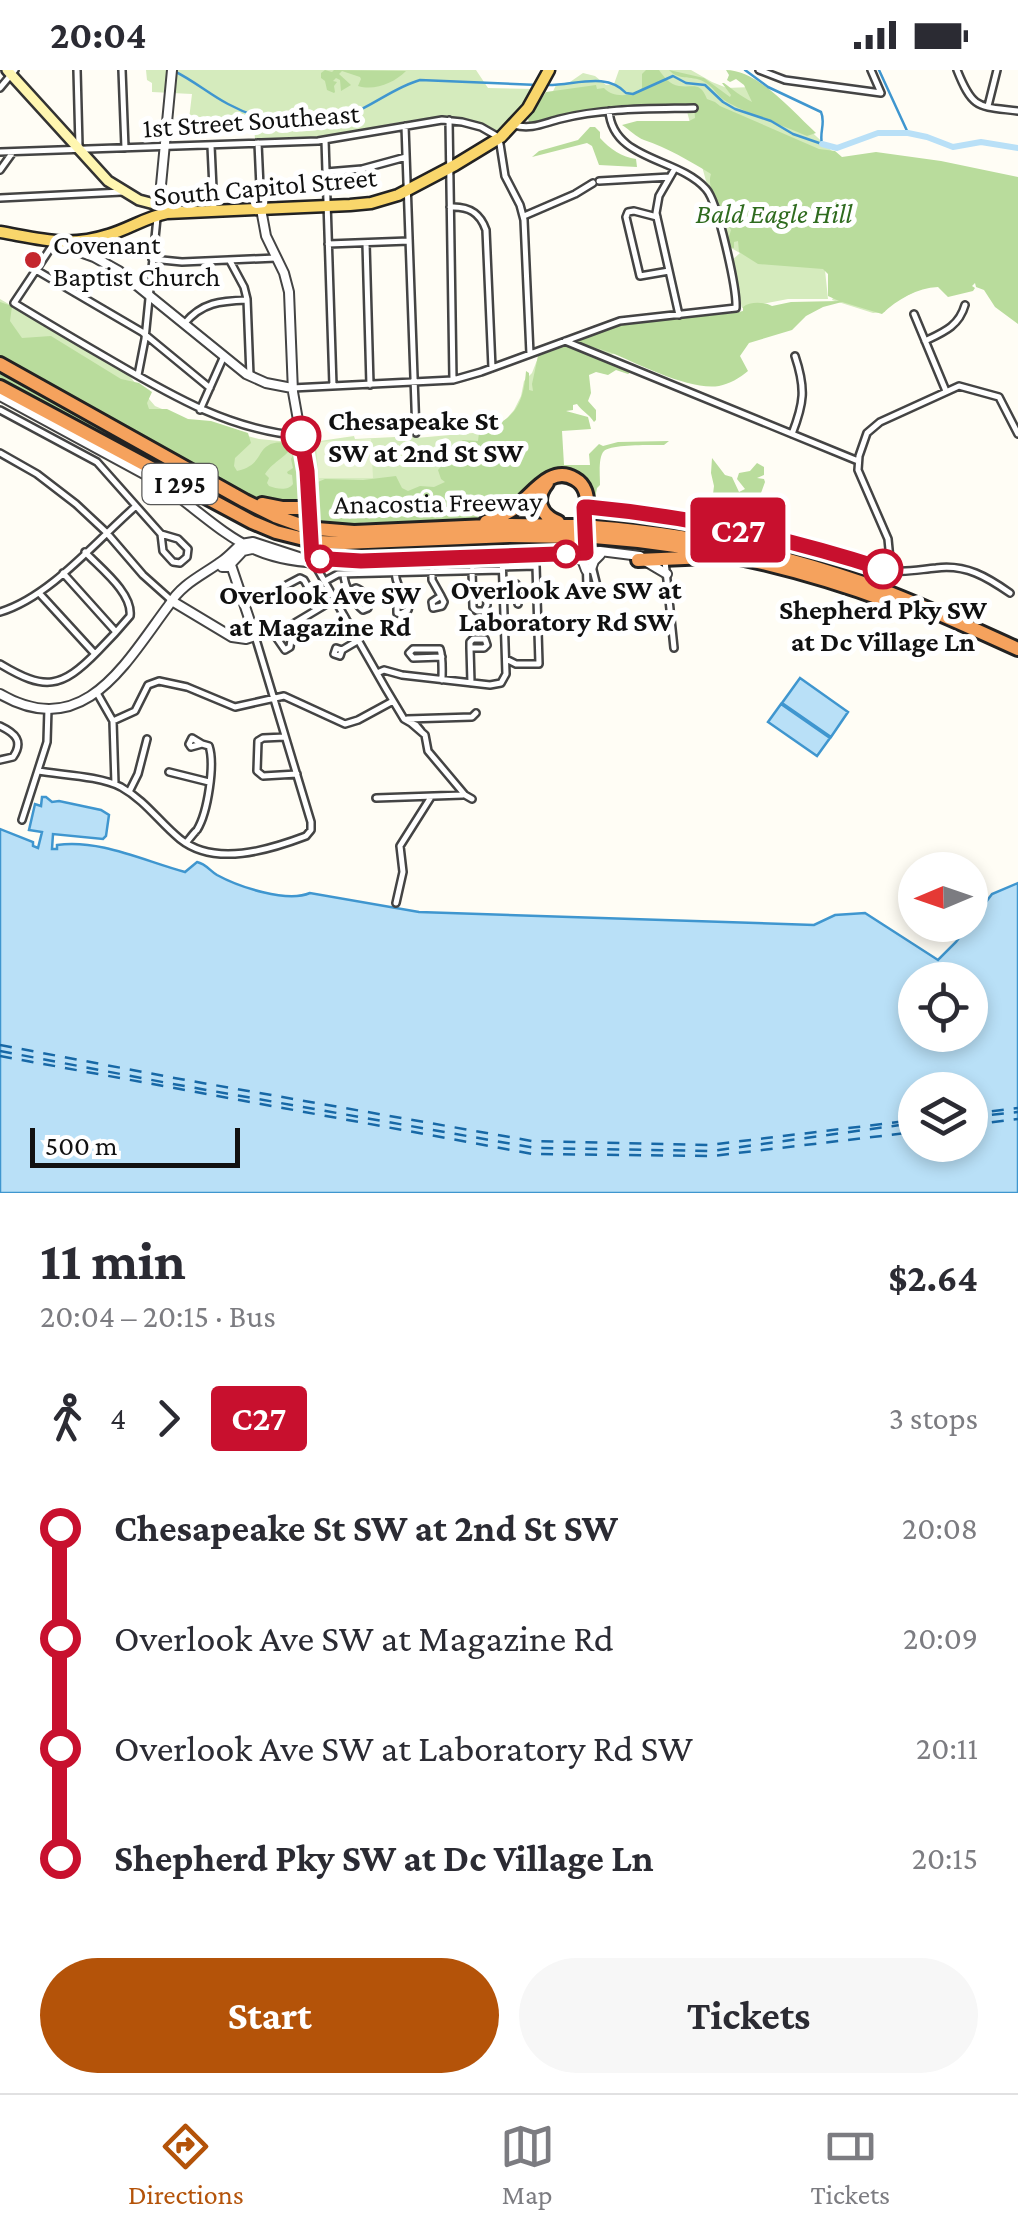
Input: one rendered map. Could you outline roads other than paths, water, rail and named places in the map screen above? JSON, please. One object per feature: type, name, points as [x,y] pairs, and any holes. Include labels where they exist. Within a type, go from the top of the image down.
[{"type":"highway","name":"Anacostia Freeway","points":[[0,364],[311,536],[510,525],[636,530],[754,548],[807,560],[928,608],[1016,656]]},
{"type":"highway","name":"Anacostia Freeway","points":[[0,387],[256,524],[344,544],[587,529],[758,561],[818,578],[915,612],[1016,656]]},
{"type":"highway","points":[[60,420],[176,494]]},
{"type":"highway","points":[[416,529],[476,524],[498,518],[518,506],[548,478],[558,475],[570,476],[582,484],[586,507]]},
{"type":"highway","points":[[586,507],[581,488],[566,478],[549,482],[540,496],[547,517],[587,529]]},
{"type":"highway","points":[[209,481],[267,505],[309,508]]},
{"type":"highway","points":[[638,560],[732,559],[818,578]]},
{"type":"main road","points":[[11,72],[101,174],[122,191],[158,210]]},
{"type":"main road","name":"South Capitol Street","points":[[0,232],[54,243],[112,234],[158,210],[370,203],[408,191],[498,139],[514,124],[547,74]]},
{"type":"street","points":[[77,70],[79,149]]},
{"type":"street","points":[[122,70],[125,148]]},
{"type":"street","points":[[759,70],[785,80],[881,94],[871,70]]},
{"type":"street","points":[[957,70],[970,98],[979,105],[1018,111]]},
{"type":"street","points":[[988,107],[996,70]]},
{"type":"street","points":[[0,88],[11,72]]},
{"type":"street","points":[[138,376],[146,335],[172,74]]},
{"type":"street","points":[[514,124],[531,128],[608,111],[694,108]]},
{"type":"street","points":[[301,436],[249,427],[200,410],[14,303],[54,243],[123,274],[250,376],[292,388],[453,380],[624,320],[734,309],[738,304],[713,200],[703,185],[620,140],[611,128],[608,111]]},
{"type":"street","points":[[450,120],[453,380]]},
{"type":"street","name":"1st Street Southeast","points":[[0,152],[324,140],[450,120],[481,128],[498,139]]},
{"type":"street","points":[[405,126],[416,433]]},
{"type":"street","points":[[498,139],[506,176],[526,215],[530,354]]},
{"type":"street","points":[[324,140],[333,386]]},
{"type":"street","points":[[258,143],[266,236],[289,292],[292,388],[307,471],[313,560],[404,719],[423,733],[428,752],[464,795],[472,799]]},
{"type":"street","points":[[211,146],[214,210]]},
{"type":"street","points":[[0,170],[13,152]]},
{"type":"street","points":[[326,172],[364,169],[406,157]]},
{"type":"street","points":[[674,169],[658,199],[656,216],[678,315]]},
{"type":"street","points":[[526,215],[596,182],[670,177]]},
{"type":"street","points":[[656,179],[665,184]]},
{"type":"street","points":[[0,198],[122,191]]},
{"type":"street","points":[[450,206],[473,211],[486,230],[492,368]]},
{"type":"street","points":[[656,216],[633,211],[626,216],[640,276],[669,271]]},
{"type":"street","points":[[89,240],[86,251],[94,258]]},
{"type":"street","points":[[328,244],[410,241]]},
{"type":"street","points":[[366,243],[370,385]]},
{"type":"street","points":[[152,260],[276,258]]},
{"type":"street","points":[[230,260],[248,300],[250,376]]},
{"type":"street","points":[[36,270],[146,335],[210,388]]},
{"type":"street","points":[[184,324],[209,304],[248,300]]},
{"type":"street","points":[[925,341],[951,329],[965,305]]},
{"type":"street","points":[[914,314],[946,391]]},
{"type":"street","points":[[565,340],[858,462]]},
{"type":"street","points":[[200,410],[224,356]]},
{"type":"street","points":[[792,434],[804,405],[795,356]]},
{"type":"street","points":[[891,570],[888,539],[860,478],[858,462],[867,433],[876,424],[964,386],[999,397],[1018,434]]},
{"type":"street","points":[[0,396],[176,494],[230,536],[238,549]]},
{"type":"street","points":[[0,410],[97,462],[161,534],[180,540],[188,549],[187,557],[180,563],[173,562],[163,551],[161,534]]},
{"type":"street","points":[[0,453],[58,489],[172,601],[232,637],[246,640],[255,636]]},
{"type":"street","points":[[0,612],[40,594],[136,506]]},
{"type":"street","points":[[597,586],[582,560],[586,507],[667,516],[766,536],[891,570],[962,568],[983,575],[1010,593]]},
{"type":"street","points":[[292,556],[305,553],[311,536]]},
{"type":"street","points":[[0,694],[21,704],[48,708],[77,704],[97,693],[115,677],[174,595],[252,542],[313,560]]},
{"type":"street","points":[[238,549],[252,549],[277,558],[313,560],[611,552],[664,558],[674,648]]},
{"type":"street","points":[[38,770],[115,784],[155,813],[186,843],[211,852],[240,853],[306,836],[312,826],[232,565],[238,549]]},
{"type":"street","points":[[0,664],[32,680],[52,682],[72,676],[130,616],[128,598],[85,552]]},
{"type":"street","points":[[585,553],[638,560],[666,574]]},
{"type":"street","points":[[587,587],[589,569],[600,555]]},
{"type":"street","points":[[377,673],[384,670],[399,675],[500,684],[506,676],[502,556]]},
{"type":"street","points":[[220,563],[222,567],[232,565]]},
{"type":"street","points":[[324,582],[344,574],[536,566],[539,664],[516,664],[506,659]]},
{"type":"street","points":[[472,570],[473,592]]},
{"type":"street","points":[[432,571],[432,581],[441,596]]},
{"type":"street","points":[[395,572],[406,601]]},
{"type":"street","points":[[63,573],[116,632]]},
{"type":"street","points":[[344,574],[350,591]]},
{"type":"street","points":[[275,591],[302,578],[320,608]]},
{"type":"street","points":[[503,582],[516,584],[518,604]]},
{"type":"street","points":[[40,594],[96,654]]},
{"type":"street","points":[[293,624],[290,646],[285,650],[276,635],[293,624],[334,600]]},
{"type":"street","points":[[342,650],[358,641]]},
{"type":"street","points":[[470,648],[471,683]]},
{"type":"street","points":[[442,657],[412,658],[409,653],[414,649],[440,650],[442,657],[442,680]]},
{"type":"street","points":[[113,720],[135,711],[148,686],[156,681],[187,687],[236,707],[284,696],[345,724],[393,700]]},
{"type":"street","points":[[97,693],[113,720],[115,784]]},
{"type":"street","points":[[22,820],[47,740],[48,708]]},
{"type":"street","points":[[404,719],[472,717],[476,712]]},
{"type":"street","points":[[423,733],[427,718]]},
{"type":"street","points":[[0,726],[14,734],[18,745],[13,757],[0,760]]},
{"type":"street","points":[[285,736],[259,740],[257,771],[262,776],[296,774]]},
{"type":"street","points":[[129,792],[147,738]]},
{"type":"street","points":[[186,843],[200,825],[207,801],[212,753],[208,745],[202,744]]},
{"type":"street","points":[[169,772],[209,782]]},
{"type":"street","points":[[450,796],[451,779]]},
{"type":"street","points":[[376,798],[464,795]]},
{"type":"street","points":[[396,902],[403,869],[400,846],[431,796]]},
{"type":"water","points":[[800,678],[848,712],[831,737],[782,703]]},
{"type":"water","points":[[781,704],[830,738],[817,756],[768,722]]},
{"type":"water","points":[[42,797],[46,797],[52,802],[101,810],[109,815],[103,839],[53,834],[52,849],[57,849],[57,845],[89,845],[185,872],[197,862],[238,884],[276,895],[310,893],[419,912],[814,925],[835,915],[865,913],[898,934],[898,942],[910,942],[938,960],[956,942],[988,942],[988,899],[1018,883],[1018,1193],[0,1193],[0,829],[33,842],[38,848],[42,832],[29,830],[35,804],[41,806]]},
{"type":"waterway","points":[[546,85],[599,81],[633,94],[673,76],[686,83],[705,85],[735,109],[822,144],[821,112],[768,87],[745,70]]},
{"type":"waterway","points":[[879,70],[908,133]]},
{"type":"waterway","points":[[174,71],[242,111],[288,123],[334,120],[420,80],[538,85]]},
{"type":"waterway","points":[[822,144],[837,148],[878,133],[908,133],[953,147],[981,142],[1018,148]]},
{"type":"place","name":"Covenant Baptist Church","points":[[33,260]]},
{"type":"place","name":"Chesapeake St SW at 2nd St SW","points":[[301,436]]},
{"type":"place","name":"Overlook Ave SW at Laboratory Rd SW","points":[[566,554]]},
{"type":"place","name":"Overlook Ave SW at Magazine Rd","points":[[320,559]]},
{"type":"place","name":"Shepherd Pky SW at Dc Village Ln","points":[[883,569]]},
{"type":"park label","name":"Bald Eagle Hill","points":[[774,213]]}]
